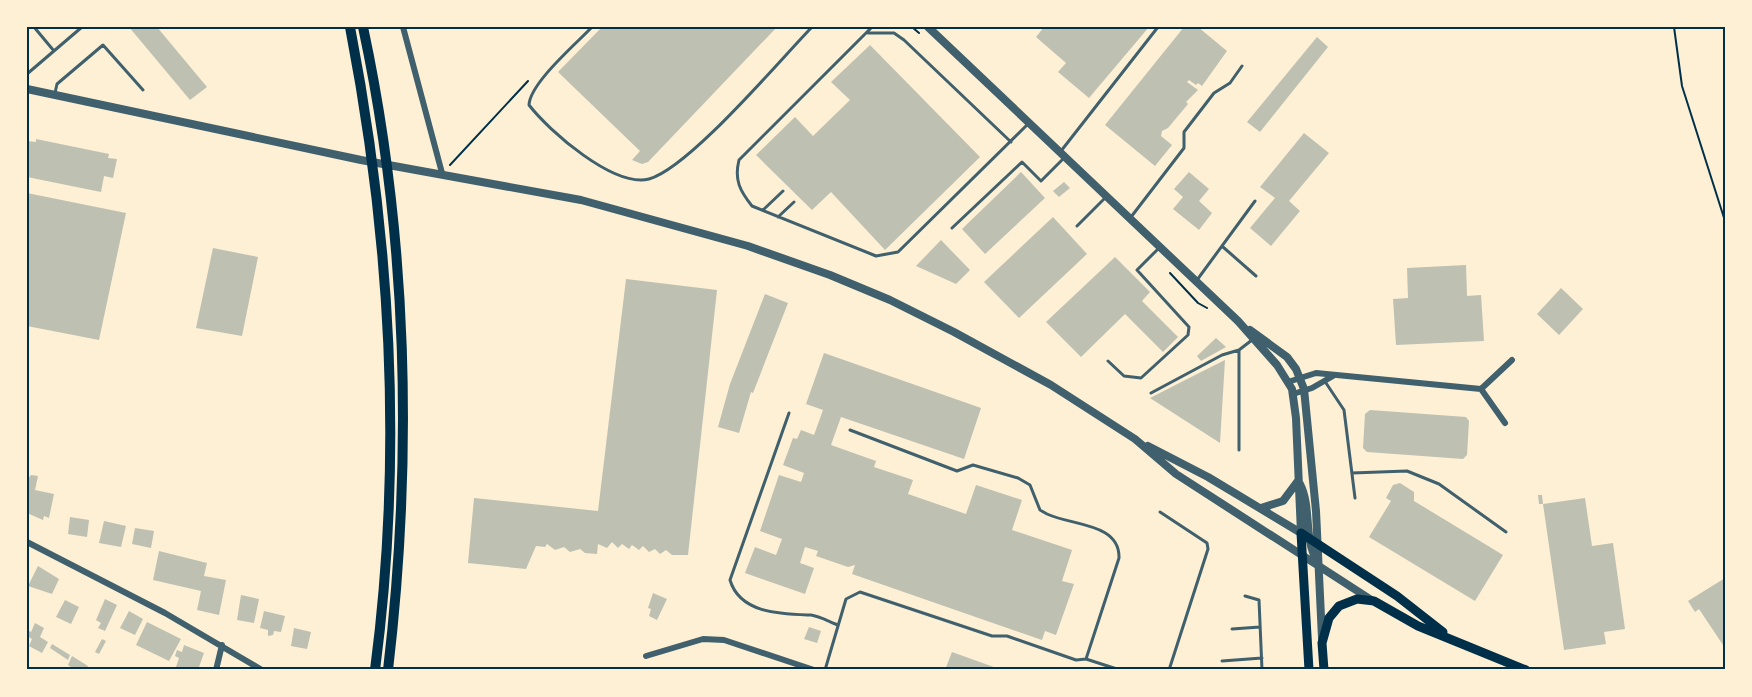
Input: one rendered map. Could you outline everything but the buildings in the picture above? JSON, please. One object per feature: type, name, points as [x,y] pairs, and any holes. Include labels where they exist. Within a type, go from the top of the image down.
[{"type":"main road","points":[[350,27],[377,183],[389,336],[389,493],[375,670]]},
{"type":"main road","points":[[363,27],[382,131],[394,224],[402,350],[400,509],[388,670]]},
{"type":"main road","points":[[1309,670],[1303,555],[1305,536],[1397,596],[1452,639]]},
{"type":"main road","points":[[1324,670],[1322,643],[1329,618],[1339,606],[1357,599],[1374,601],[1406,621],[1526,670]]},
{"type":"street","points":[[403,27],[442,173]]},
{"type":"street","points":[[928,27],[1238,321],[1256,337],[1287,357],[1300,377],[1304,390],[1318,545],[1322,643]]},
{"type":"street","points":[[27,89],[361,160],[581,200],[748,246],[830,275],[890,300],[1003,358],[1134,439],[1261,508],[1305,536]]},
{"type":"street","points":[[1256,337],[1288,382],[1293,394],[1299,481],[1307,497],[1305,536],[1318,564]]},
{"type":"street","points":[[1481,389],[1512,360]]},
{"type":"street","points":[[1288,382],[1300,377],[1319,374],[1370,376],[1481,389],[1505,423]]},
{"type":"street","points":[[1293,394],[1334,376]]},
{"type":"street","points":[[1134,439],[1176,474],[1374,601]]},
{"type":"street","points":[[1261,508],[1283,501],[1299,481]]},
{"type":"street","points":[[27,542],[83,569],[222,645],[262,670]]},
{"type":"street","points":[[646,656],[703,639],[724,640],[814,670]]},
{"type":"street","points":[[216,670],[222,645]]},
{"type":"lane","points":[[34,27],[54,51]]},
{"type":"lane","points":[[27,74],[82,27]]},
{"type":"lane","points":[[592,27],[541,81],[530,96],[529,105],[570,146],[601,167],[633,178],[649,179],[675,165],[699,144],[812,27]]},
{"type":"lane","points":[[872,27],[739,160],[735,173],[739,190],[753,206],[876,256],[886,256],[898,252],[919,233],[1029,123]]},
{"type":"lane","points":[[952,228],[1022,162],[1041,181],[1158,27]]},
{"type":"lane","points":[[868,33],[894,33],[904,40],[1011,142]]},
{"type":"lane","points":[[55,95],[57,84],[104,45],[142,90]]},
{"type":"lane","points":[[1130,218],[1184,148],[1184,132],[1214,93],[1230,83],[1242,66]]},
{"type":"lane","points":[[763,210],[783,191]]},
{"type":"lane","points":[[1077,226],[1107,197]]},
{"type":"lane","points":[[1196,282],[1255,201]]},
{"type":"lane","points":[[778,217],[794,202]]},
{"type":"lane","points":[[1108,361],[1124,376],[1141,378],[1188,335],[1189,327],[1180,315],[1137,270],[1160,247]]},
{"type":"lane","points":[[1222,247],[1256,276]]},
{"type":"lane","points":[[1151,393],[1222,355],[1239,350],[1256,337]]},
{"type":"lane","points":[[1239,350],[1239,450]]},
{"type":"lane","points":[[1319,374],[1344,410],[1355,498]]},
{"type":"lane","points":[[789,413],[730,580],[740,598],[776,615],[813,615],[838,625]]},
{"type":"lane","points":[[850,430],[957,471],[973,465],[1018,478],[1030,485],[1041,510],[1047,514],[1111,534],[1119,547],[1119,558],[1086,659]]},
{"type":"lane","points":[[1352,473],[1407,471],[1438,484],[1506,532]]},
{"type":"lane","points":[[1160,512],[1207,543],[1208,549],[1169,670]]},
{"type":"lane","points":[[825,670],[846,599],[860,592],[992,636],[1007,636],[1076,660],[1086,659],[1120,670]]},
{"type":"lane","points":[[1245,596],[1258,600],[1262,670]]},
{"type":"lane","points":[[1232,629],[1260,627]]},
{"type":"lane","points":[[1222,661],[1262,658]]},
{"type":"path","points":[[912,27],[920,35]]},
{"type":"path","points":[[1674,27],[1682,86],[1725,221]]},
{"type":"path","points":[[442,173],[531,78]]},
{"type":"path","points":[[1152,255],[1198,303],[1209,309]]}]
